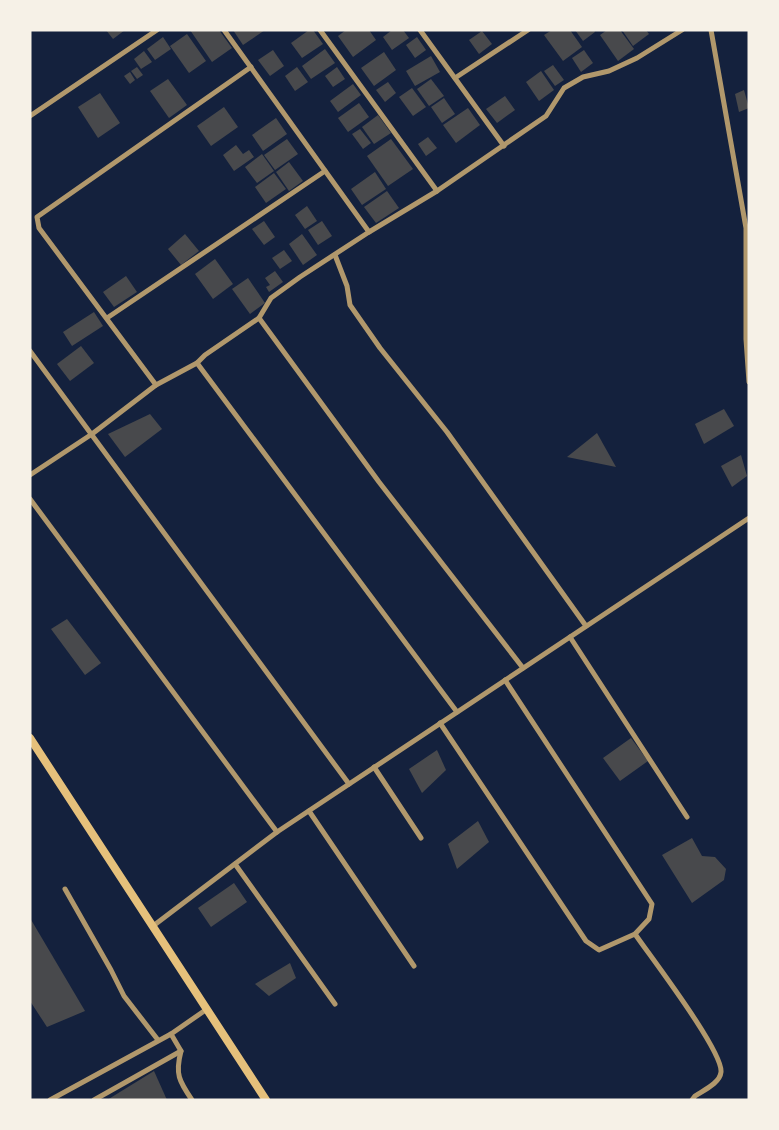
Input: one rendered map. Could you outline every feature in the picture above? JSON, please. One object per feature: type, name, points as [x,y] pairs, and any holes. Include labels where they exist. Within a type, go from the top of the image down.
[{"type":"main road","points":[[30,738],[266,1100]]},
{"type":"street","points":[[30,116],[157,30]]},
{"type":"street","points":[[224,30],[369,232]]},
{"type":"street","points":[[320,30],[437,191]]},
{"type":"street","points":[[420,30],[504,146]]},
{"type":"street","points":[[455,78],[528,30]]},
{"type":"street","points":[[30,475],[92,434],[156,385],[197,363],[259,318],[272,298],[369,232],[437,191],[546,116],[564,88],[583,78],[609,71],[637,58],[682,30]]},
{"type":"street","points":[[711,30],[748,239],[746,339],[749,382]]},
{"type":"street","points":[[156,385],[39,228],[37,217],[251,67]]},
{"type":"street","points":[[107,318],[325,171]]},
{"type":"street","points":[[335,255],[347,286],[350,305],[380,348],[447,432],[586,626]]},
{"type":"street","points":[[259,318],[379,482],[523,668]]},
{"type":"street","points":[[30,351],[349,784]]},
{"type":"street","points":[[197,363],[457,712]]},
{"type":"street","points":[[30,499],[277,832]]},
{"type":"street","points":[[153,926],[277,832],[749,518]]},
{"type":"street","points":[[570,637],[687,817]]},
{"type":"street","points":[[440,723],[586,941],[599,950],[635,934],[649,919],[652,903],[506,680]]},
{"type":"street","points":[[374,767],[421,838]]},
{"type":"street","points":[[309,811],[414,966]]},
{"type":"street","points":[[235,864],[335,1004]]},
{"type":"street","points":[[65,889],[124,996],[158,1040]]},
{"type":"street","points":[[635,934],[720,1059],[722,1072],[718,1080],[692,1100]]},
{"type":"street","points":[[50,1100],[171,1034],[207,1009]]},
{"type":"street","points":[[171,1034],[181,1051],[177,1068],[180,1083],[192,1100]]},
{"type":"street","points":[[94,1100],[181,1051]]},
{"type":"building","points":[[106,30],[125,30],[113,39]]},
{"type":"building","points":[[190,30],[219,30],[232,48],[212,62]]},
{"type":"building","points":[[233,30],[265,30],[243,45]]},
{"type":"building","points":[[309,30],[313,30],[323,44],[302,58],[291,43]]},
{"type":"building","points":[[346,30],[369,30],[376,40],[353,57],[338,36]]},
{"type":"building","points":[[392,30],[403,30],[409,38],[392,50],[383,37]]},
{"type":"building","points":[[552,30],[570,30],[582,47],[563,61],[544,35]]},
{"type":"building","points":[[575,30],[594,30],[595,32],[583,41]]},
{"type":"building","points":[[607,30],[620,30],[634,49],[618,61],[600,35]]},
{"type":"building","points":[[622,30],[646,30],[649,34],[633,46]]},
{"type":"building","points":[[482,31],[492,44],[479,54],[469,40]]},
{"type":"building","points":[[187,34],[206,61],[189,73],[170,46]]},
{"type":"building","points":[[163,37],[171,49],[155,60],[147,49]]},
{"type":"building","points":[[417,37],[426,50],[415,58],[406,45]]},
{"type":"building","points":[[325,49],[335,63],[311,79],[302,66]]},
{"type":"building","points":[[273,50],[284,66],[270,76],[258,60]]},
{"type":"building","points":[[584,50],[593,63],[581,72],[572,58]]},
{"type":"building","points":[[144,51],[152,62],[141,69],[134,59]]},
{"type":"building","points":[[384,52],[396,70],[374,86],[361,68]]},
{"type":"building","points":[[431,56],[440,72],[415,86],[406,71]]},
{"type":"building","points":[[553,65],[564,80],[555,86],[544,71]]},
{"type":"building","points":[[137,67],[143,75],[137,79],[131,71]]},
{"type":"building","points":[[297,67],[308,82],[295,91],[285,76]]},
{"type":"building","points":[[337,67],[345,79],[333,87],[325,76]]},
{"type":"building","points":[[541,71],[554,90],[539,101],[526,82]]},
{"type":"building","points":[[130,72],[135,80],[130,84],[124,76]]},
{"type":"building","points":[[168,79],[187,105],[169,118],[150,91]]},
{"type":"building","points":[[431,79],[444,96],[429,106],[417,89]]},
{"type":"building","points":[[388,82],[396,93],[385,102],[376,90]]},
{"type":"building","points":[[353,84],[361,95],[338,112],[330,101]]},
{"type":"building","points":[[412,88],[426,107],[413,116],[399,97]]},
{"type":"building","points":[[744,90],[749,108],[739,112],[735,94]]},
{"type":"building","points":[[100,93],[120,123],[98,138],[78,107]]},
{"type":"building","points":[[505,96],[515,110],[497,123],[486,109]]},
{"type":"building","points":[[444,98],[455,114],[442,123],[431,107]]},
{"type":"building","points":[[359,103],[369,117],[348,132],[338,118]]},
{"type":"building","points":[[224,107],[238,127],[211,146],[197,126]]},
{"type":"building","points":[[468,108],[480,125],[456,143],[443,125]]},
{"type":"building","points":[[378,115],[391,133],[374,144],[362,127]]},
{"type":"building","points":[[276,118],[287,134],[263,151],[252,135]]},
{"type":"building","points":[[360,129],[371,143],[363,149],[352,134]]},
{"type":"building","points":[[428,137],[437,148],[426,156],[418,144]]},
{"type":"building","points":[[287,139],[298,154],[275,170],[264,155]]},
{"type":"building","points":[[391,139],[413,169],[388,186],[367,156]]},
{"type":"building","points":[[236,145],[243,154],[249,150],[254,157],[234,171],[223,155]]},
{"type":"building","points":[[262,154],[274,171],[257,183],[245,167]]},
{"type":"building","points":[[289,162],[303,181],[289,191],[276,172]]},
{"type":"building","points":[[375,172],[386,189],[362,205],[351,189]]},
{"type":"building","points":[[274,173],[286,189],[266,203],[255,187]]},
{"type":"building","points":[[387,191],[399,208],[376,223],[364,207]]},
{"type":"building","points":[[307,206],[317,221],[305,229],[295,215]]},
{"type":"building","points":[[264,221],[275,237],[264,245],[252,229]]},
{"type":"building","points":[[322,221],[332,236],[318,245],[308,230]]},
{"type":"building","points":[[185,234],[199,251],[181,265],[168,249]]},
{"type":"building","points":[[302,234],[317,255],[303,265],[289,244]]},
{"type":"building","points":[[284,250],[292,261],[280,269],[272,258]]},
{"type":"building","points":[[215,259],[233,284],[213,299],[195,274]]},
{"type":"building","points":[[275,271],[283,282],[269,292],[266,287],[270,285],[265,278]]},
{"type":"building","points":[[126,276],[137,292],[114,307],[103,292]]},
{"type":"building","points":[[248,278],[265,303],[250,314],[232,289]]},
{"type":"building","points":[[94,312],[103,326],[72,346],[63,332]]},
{"type":"building","points":[[81,346],[94,363],[70,381],[57,364]]},
{"type":"building","points":[[724,409],[734,426],[704,444],[695,424]]},
{"type":"building","points":[[150,414],[162,429],[125,457],[108,434]]},
{"type":"building","points":[[597,433],[616,467],[567,457]]},
{"type":"building","points":[[741,455],[747,476],[732,487],[721,466]]},
{"type":"building","points":[[67,619],[101,663],[85,675],[51,629]]},
{"type":"building","points":[[631,738],[648,761],[620,781],[603,758]]},
{"type":"building","points":[[437,750],[446,770],[422,793],[409,769]]},
{"type":"building","points":[[478,821],[489,842],[457,869],[448,844]]},
{"type":"building","points":[[692,838],[702,856],[715,857],[726,869],[724,880],[692,903],[662,855]]},
{"type":"building","points":[[234,883],[247,902],[211,927],[198,908]]},
{"type":"building","points":[[30,918],[85,1011],[47,1027],[30,1001]]},
{"type":"building","points":[[290,963],[296,978],[269,996],[255,984]]},
{"type":"building","points":[[154,1071],[167,1100],[107,1100]]}]
